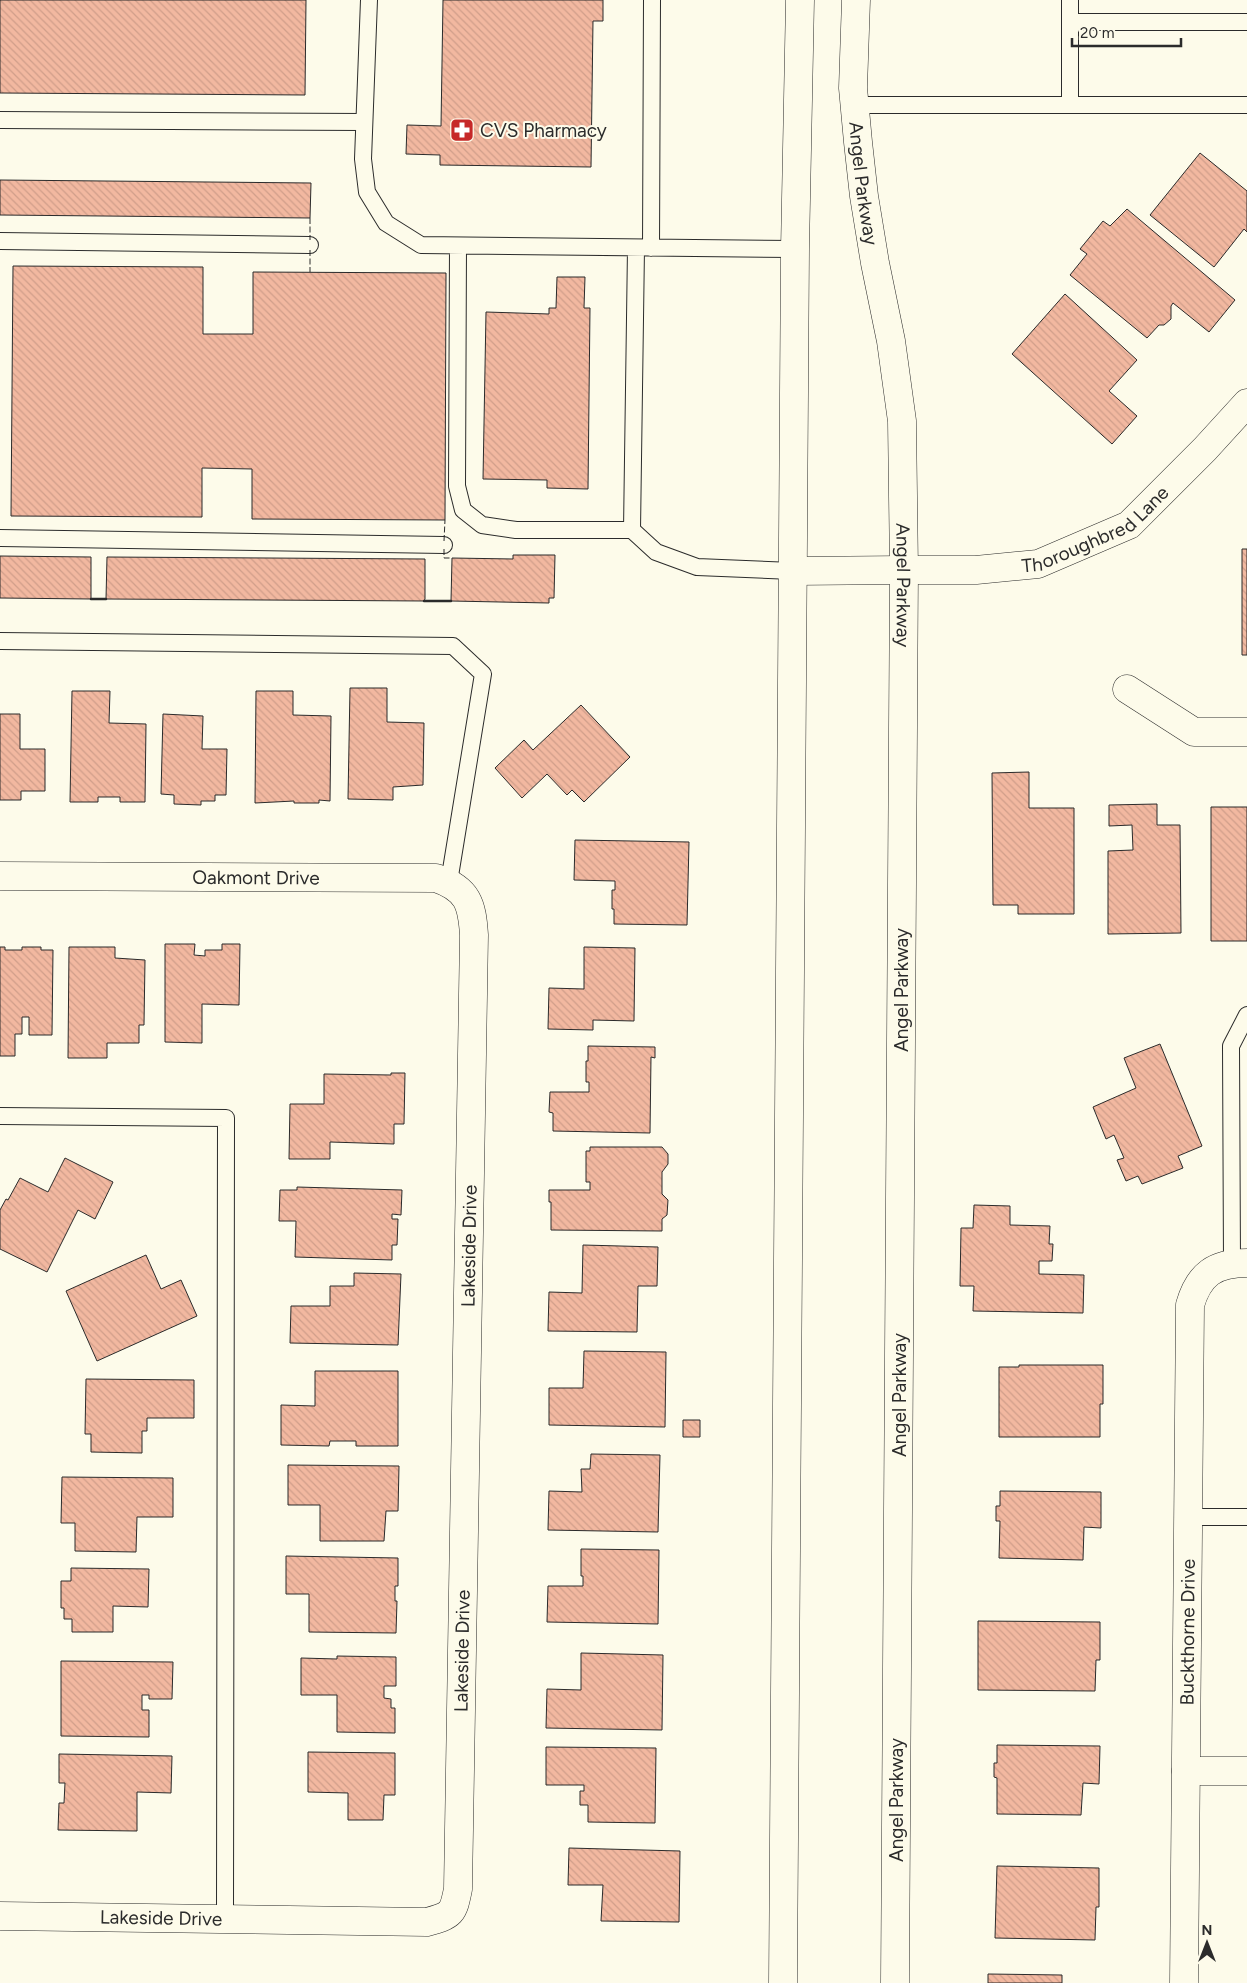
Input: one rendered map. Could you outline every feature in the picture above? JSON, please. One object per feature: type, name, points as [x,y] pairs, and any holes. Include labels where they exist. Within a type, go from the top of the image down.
[{"type":"main road","points":[[784,1983],[795,249],[800,0]]},
{"type":"main road","name":"Angel Parkway","points":[[856,0],[853,88],[864,196],[891,341],[902,421],[904,570],[895,1983]]},
{"type":"main road","name":"Thoroughbred Lane","points":[[794,572],[976,570],[1038,564],[1129,525],[1205,449],[1247,403]]},
{"type":"main road","points":[[1127,689],[1194,732],[1247,732]]},
{"type":"main road","name":"Oakmont Drive","points":[[0,876],[436,878],[449,882]]},
{"type":"main road","name":"Lakeside Drive","points":[[0,1916],[427,1922],[444,1917],[454,1909],[458,1879],[474,935],[472,908],[461,890],[449,882]]},
{"type":"main road","name":"Buckthorne Drive","points":[[1184,1983],[1190,1305],[1195,1290],[1204,1277],[1217,1268],[1240,1263]]},
{"type":"main road","points":[[1186,1771],[1247,1771]]},
{"type":"lane","points":[[369,0],[362,159],[367,192],[386,223],[421,245],[795,249]]},
{"type":"lane","points":[[632,530],[652,0]]},
{"type":"lane","points":[[1070,0],[1070,105]]},
{"type":"lane","points":[[1070,22],[1247,22]]},
{"type":"lane","points":[[855,105],[1247,106]]},
{"type":"lane","points":[[0,120],[364,122]]},
{"type":"lane","points":[[0,241],[310,245]]},
{"type":"lane","points":[[458,246],[457,486],[463,510],[482,526],[516,530],[632,530],[656,552],[697,567],[794,572]]},
{"type":"lane","points":[[0,538],[444,545]]},
{"type":"lane","points":[[0,641],[453,646],[483,674],[449,882]]},
{"type":"lane","points":[[1240,1263],[1230,1046],[1247,1015]]},
{"type":"lane","points":[[0,1116],[226,1118],[225,1919]]},
{"type":"lane","points":[[1188,1517],[1247,1518]]},
{"type":"building","points":[[0,0],[306,0],[305,95],[0,93]]},
{"type":"building","name":"CVS Pharmacy","points":[[443,0],[603,0],[603,21],[593,21],[591,167],[440,165],[440,155],[406,154],[407,125],[441,126]]},
{"type":"building","points":[[1200,153],[1247,191],[1247,232],[1244,229],[1214,267],[1150,215]]},
{"type":"building","points":[[0,180],[311,183],[310,218],[0,215]]},
{"type":"building","points":[[1127,209],[1235,300],[1209,332],[1173,303],[1171,306],[1171,319],[1164,325],[1159,325],[1147,338],[1070,275],[1087,254],[1080,249],[1103,221],[1110,226]]},
{"type":"building","points":[[13,266],[203,267],[203,334],[253,334],[253,272],[446,273],[445,520],[252,519],[252,469],[202,468],[202,517],[11,516]]},
{"type":"building","points":[[557,277],[585,277],[584,308],[590,308],[588,489],[547,488],[547,480],[483,479],[486,312],[549,314],[549,308],[556,308]]},
{"type":"building","points":[[1065,294],[1137,360],[1109,391],[1137,416],[1112,444],[1012,354]]},
{"type":"building","points":[[1242,549],[1247,549],[1247,655],[1242,655]]},
{"type":"building","points":[[513,555],[555,555],[554,598],[549,598],[549,603],[451,601],[452,558],[513,559]]},
{"type":"building","points":[[0,556],[91,557],[91,599],[0,598]]},
{"type":"building","points":[[107,557],[425,559],[425,599],[424,601],[106,599]]},
{"type":"building","points":[[350,688],[387,688],[387,722],[424,723],[423,785],[393,787],[393,800],[348,799]]},
{"type":"building","points":[[72,691],[110,691],[109,723],[146,724],[145,802],[120,802],[120,797],[98,797],[98,802],[70,802]]},
{"type":"building","points":[[256,691],[293,691],[293,715],[331,716],[330,801],[319,800],[319,803],[294,803],[294,801],[255,803]]},
{"type":"building","points":[[581,705],[630,757],[584,802],[572,790],[567,795],[547,774],[522,798],[495,768],[524,740],[533,750]]},
{"type":"building","points":[[0,714],[20,714],[20,749],[45,749],[45,791],[21,791],[21,800],[0,800]]},
{"type":"building","points":[[163,714],[203,716],[202,749],[227,749],[226,795],[215,795],[215,801],[201,801],[201,805],[174,804],[174,795],[161,794]]},
{"type":"building","points":[[1029,772],[1029,808],[1074,808],[1074,914],[1018,914],[1018,905],[993,905],[992,773]]},
{"type":"building","points":[[1157,804],[1157,825],[1180,825],[1181,933],[1108,934],[1108,851],[1133,850],[1132,825],[1109,826],[1109,805]]},
{"type":"building","points":[[1211,807],[1247,807],[1247,941],[1211,941]]},
{"type":"building","points":[[575,840],[689,842],[687,925],[614,924],[612,890],[615,890],[615,881],[574,880]]},
{"type":"building","points":[[165,944],[195,944],[194,955],[205,956],[205,950],[222,950],[222,944],[240,944],[239,1005],[202,1004],[202,1043],[165,1042]]},
{"type":"building","points":[[0,947],[5,947],[5,950],[22,950],[22,947],[41,947],[41,950],[53,950],[52,1035],[29,1035],[29,1017],[22,1017],[22,1034],[15,1034],[15,1056],[0,1056]]},
{"type":"building","points":[[69,947],[115,947],[115,958],[145,960],[144,1025],[139,1025],[139,1043],[107,1043],[107,1058],[68,1058]]},
{"type":"building","points":[[584,947],[635,948],[634,1021],[593,1020],[593,1030],[548,1029],[549,988],[584,989]]},
{"type":"building","points":[[1160,1044],[1202,1146],[1178,1156],[1183,1168],[1142,1184],[1138,1176],[1126,1181],[1117,1160],[1124,1158],[1114,1135],[1106,1139],[1093,1107],[1136,1088],[1124,1058]]},
{"type":"building","points":[[588,1046],[655,1047],[655,1058],[651,1057],[650,1133],[553,1131],[553,1113],[549,1112],[550,1092],[589,1092],[589,1082],[586,1082]]},
{"type":"building","points":[[391,1073],[405,1073],[404,1124],[394,1124],[394,1144],[330,1142],[330,1159],[289,1159],[290,1104],[324,1104],[324,1074],[391,1075]]},
{"type":"building","points":[[590,1147],[662,1147],[668,1154],[668,1164],[662,1172],[662,1194],[668,1200],[667,1215],[662,1219],[662,1231],[551,1230],[549,1190],[590,1190],[590,1182],[586,1182],[586,1151],[590,1151]]},
{"type":"building","points":[[65,1158],[113,1182],[95,1219],[78,1210],[47,1272],[0,1249],[0,1210],[20,1178],[48,1192]]},
{"type":"building","points":[[297,1187],[402,1190],[401,1215],[392,1214],[392,1219],[398,1219],[397,1245],[392,1245],[392,1260],[295,1257],[296,1221],[279,1221],[280,1190],[297,1190]]},
{"type":"building","points":[[974,1205],[1010,1206],[1010,1225],[1050,1226],[1049,1244],[1053,1244],[1052,1261],[1039,1261],[1039,1274],[1084,1275],[1083,1313],[973,1311],[974,1286],[960,1286],[961,1228],[973,1228]]},
{"type":"building","points":[[583,1245],[658,1247],[657,1286],[638,1286],[637,1332],[548,1331],[549,1292],[582,1293]]},
{"type":"building","points":[[146,1255],[161,1289],[181,1280],[197,1316],[97,1361],[66,1291]]},
{"type":"building","points":[[354,1273],[401,1274],[398,1345],[290,1343],[291,1306],[330,1306],[330,1286],[354,1286]]},
{"type":"building","points":[[584,1351],[666,1352],[665,1427],[549,1425],[549,1388],[583,1388]]},
{"type":"building","points":[[1019,1365],[1103,1365],[1103,1404],[1100,1404],[1100,1437],[999,1437],[999,1367],[1019,1367]]},
{"type":"building","points":[[315,1371],[398,1371],[398,1446],[356,1446],[356,1441],[330,1441],[329,1446],[281,1445],[281,1405],[315,1406]]},
{"type":"building","points":[[86,1379],[194,1380],[194,1418],[147,1418],[147,1431],[142,1431],[142,1453],[91,1452],[91,1434],[85,1434]]},
{"type":"building","points":[[683,1420],[700,1420],[700,1437],[683,1437]]},
{"type":"building","points":[[591,1454],[660,1455],[658,1532],[548,1530],[549,1491],[582,1492],[581,1469],[590,1469]]},
{"type":"building","points":[[288,1465],[399,1466],[398,1511],[386,1511],[384,1541],[320,1541],[320,1505],[288,1505]]},
{"type":"building","points":[[62,1477],[173,1478],[173,1517],[137,1517],[136,1552],[75,1551],[75,1523],[61,1523]]},
{"type":"building","points":[[1000,1491],[1101,1492],[1101,1528],[1084,1527],[1083,1560],[999,1558],[1000,1521],[996,1521],[996,1506],[1000,1506]]},
{"type":"building","points":[[581,1549],[659,1550],[658,1624],[547,1622],[548,1586],[583,1586]]},
{"type":"building","points":[[286,1556],[398,1558],[398,1586],[395,1586],[395,1601],[397,1601],[396,1633],[309,1632],[309,1594],[286,1594]]},
{"type":"building","points":[[71,1568],[149,1569],[148,1607],[113,1606],[113,1632],[72,1632],[72,1619],[64,1619],[64,1608],[61,1608],[61,1581],[71,1581]]},
{"type":"building","points":[[978,1621],[1100,1622],[1100,1660],[1096,1660],[1095,1691],[978,1690]]},
{"type":"building","points":[[581,1653],[663,1655],[662,1730],[546,1728],[547,1689],[581,1690]]},
{"type":"building","points":[[337,1656],[396,1657],[396,1686],[384,1686],[384,1698],[391,1699],[391,1708],[395,1708],[395,1733],[337,1732],[337,1695],[301,1695],[301,1658],[337,1659]]},
{"type":"building","points":[[61,1661],[173,1662],[172,1699],[149,1699],[149,1695],[142,1695],[142,1710],[149,1710],[149,1737],[61,1736]]},
{"type":"building","points":[[997,1745],[1100,1746],[1099,1784],[1083,1783],[1081,1815],[997,1814],[997,1778],[994,1777],[994,1763],[997,1763]]},
{"type":"building","points":[[546,1747],[656,1748],[655,1823],[588,1822],[588,1805],[580,1805],[580,1791],[584,1791],[584,1785],[546,1785]]},
{"type":"building","points":[[308,1752],[395,1753],[395,1795],[384,1795],[383,1820],[348,1820],[348,1793],[308,1792]]},
{"type":"building","points":[[59,1754],[172,1756],[171,1793],[137,1792],[137,1831],[58,1830],[59,1803],[64,1803],[65,1783],[59,1783]]},
{"type":"building","points":[[569,1848],[680,1851],[679,1922],[601,1921],[603,1885],[568,1885]]},
{"type":"building","points":[[997,1866],[1099,1868],[1099,1907],[1096,1907],[1095,1940],[995,1938]]},
{"type":"building","points":[[988,1974],[1062,1975],[1062,1983],[988,1983]]},
{"type":"fence","points":[[310,218],[310,240]]},
{"type":"fence","points":[[310,250],[310,272]]},
{"type":"fence","points":[[444,541],[445,520]]},
{"type":"fence","points":[[444,549],[444,558],[452,558]]},
{"type":"wall","points":[[91,599],[106,599]]},
{"type":"wall","points":[[424,601],[451,601]]},
{"type":"place","name":"CVS Pharmacy","points":[[462,130]]}]
